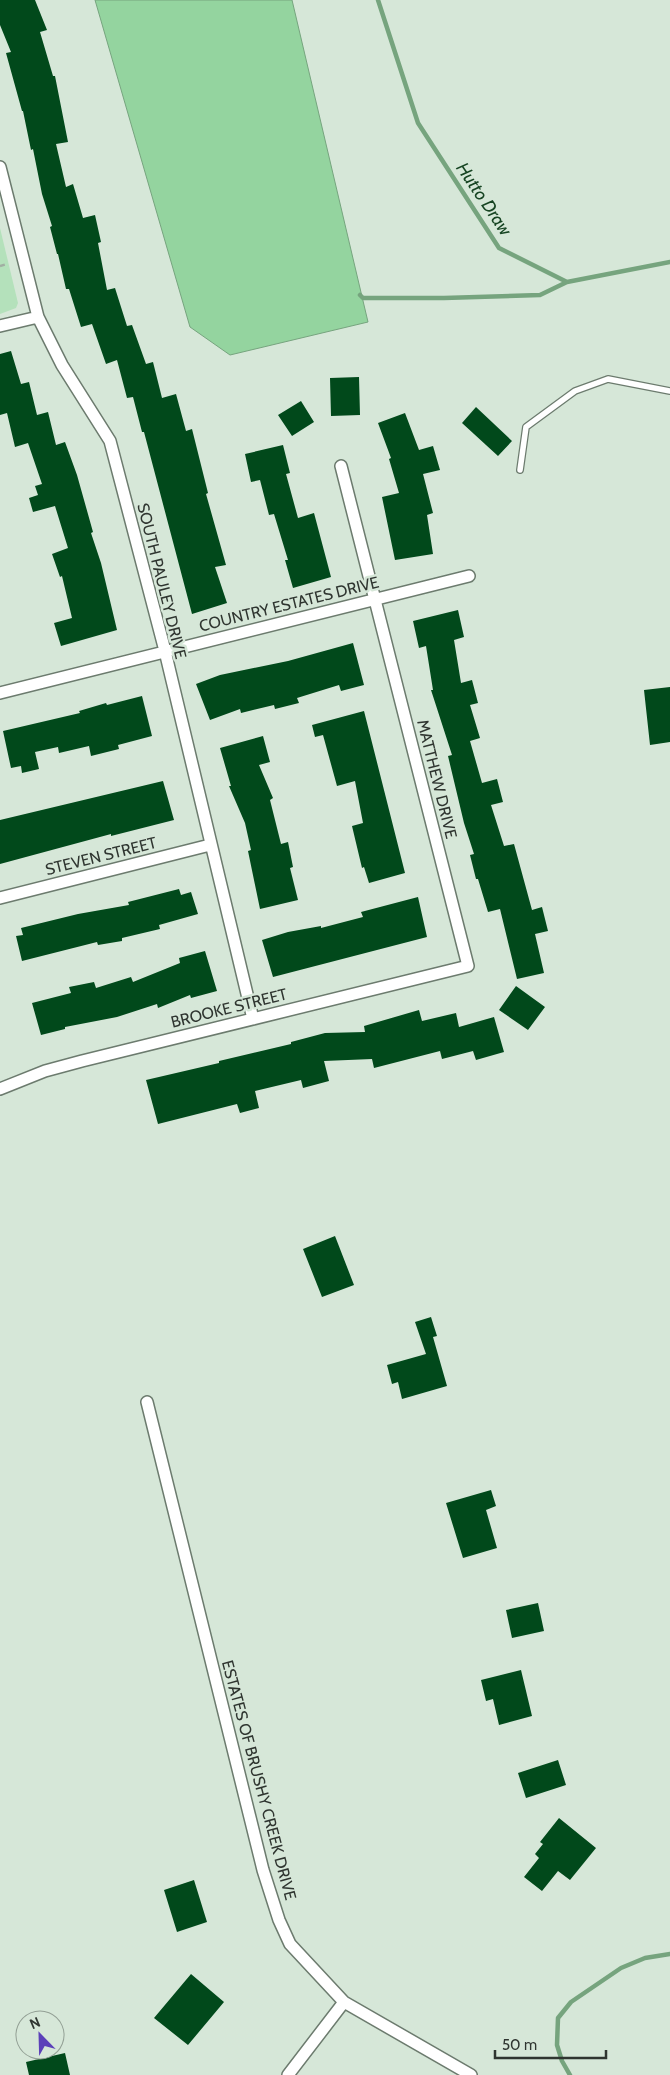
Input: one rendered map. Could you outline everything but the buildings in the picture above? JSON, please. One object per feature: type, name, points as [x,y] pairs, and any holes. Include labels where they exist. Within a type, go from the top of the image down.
[{"type":"street","name":"SOUTH PAULEY DRIVE","points":[[0,167],[38,316],[62,365],[110,441],[164,652],[253,1019]]},
{"type":"street","points":[[0,326],[38,316]]},
{"type":"street","name":"MATTHEW DRIVE","points":[[341,466],[468,966]]},
{"type":"street","name":"COUNTRY ESTATES DRIVE","points":[[0,693],[469,576]]},
{"type":"street","name":"STEVEN STREET","points":[[0,898],[210,845]]},
{"type":"street","name":"BROOKE STREET","points":[[0,1088],[72,1063],[468,966]]},
{"type":"street","name":"ESTATES OF BRUSHY CREEK DRIVE","points":[[147,1402],[258,1852],[279,1920],[290,1944],[344,2002],[471,2075]]},
{"type":"street","points":[[288,2075],[344,2002]]},
{"type":"lane","points":[[520,470],[526,427],[575,391],[608,379],[670,391]]},
{"type":"path","points":[[0,266],[7,264]]},
{"type":"shaded area","points":[[95,0],[292,0],[368,322],[230,355],[190,327]]},
{"type":"shaded area","points":[[0,228],[18,303],[16,308],[0,314]]},
{"type":"waterway","name":"Hutto Draw","points":[[378,0],[418,123],[499,248],[567,282],[670,262]]},
{"type":"waterway","points":[[360,295],[363,298],[540,295],[567,282]]},
{"type":"waterway","name":"Hutto Draw","points":[[570,2075],[562,2061],[557,2045],[558,2018],[571,2002],[621,1968],[645,1958],[670,1954]]}]
